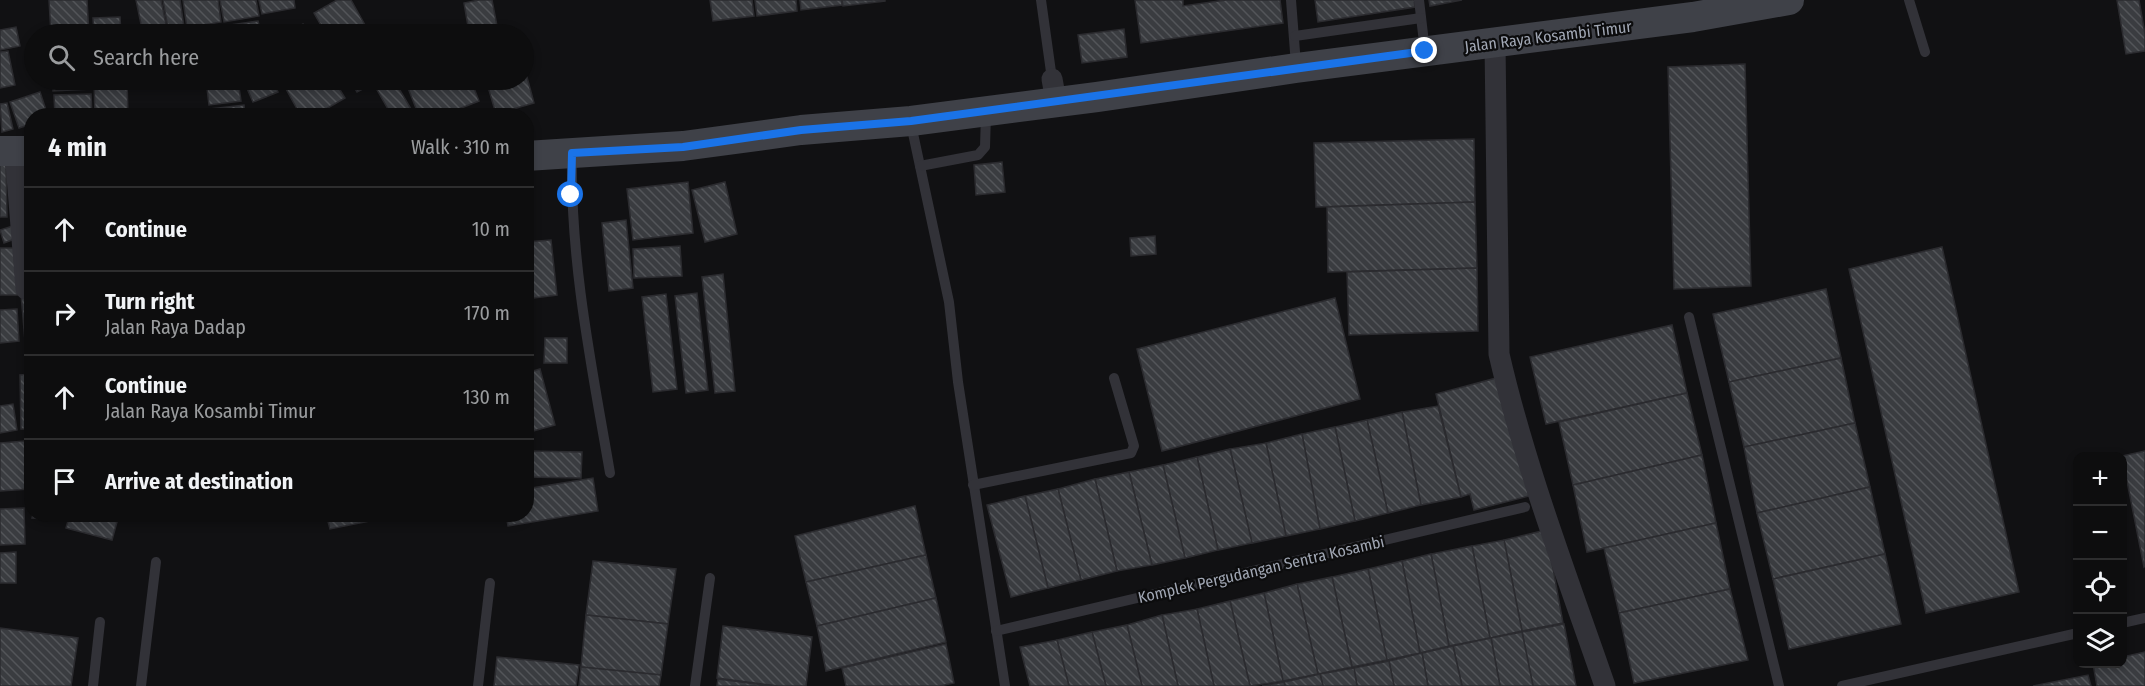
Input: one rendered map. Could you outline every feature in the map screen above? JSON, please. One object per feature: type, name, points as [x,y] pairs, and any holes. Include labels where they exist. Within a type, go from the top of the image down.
[{"type":"main road","name":"Jalan Raya Kosambi Timur","points":[[534,155],[683,147],[801,130],[911,121],[986,111],[1054,90],[1097,97],[1296,68],[1693,17],[1789,0]]},
{"type":"street","points":[[1495,43],[1499,354],[1506,387],[1541,502],[1605,686]]},
{"type":"street","points":[[16,151],[24,261]]},
{"type":"lane","points":[[1041,0],[1054,90]]},
{"type":"lane","points":[[1291,0],[1296,68]]},
{"type":"lane","points":[[1419,0],[1425,51]]},
{"type":"lane","points":[[1910,0],[1925,52]]},
{"type":"lane","points":[[1295,36],[1421,18]]},
{"type":"lane","points":[[920,166],[978,155],[985,147],[986,111]]},
{"type":"lane","points":[[911,121],[949,302],[958,382],[1005,686]]},
{"type":"lane","points":[[572,153],[571,195],[576,256],[584,320],[610,473]]},
{"type":"lane","points":[[1689,317],[1779,686]]},
{"type":"lane","points":[[974,485],[1131,453],[1134,446],[1114,378]]},
{"type":"lane","name":"Komplek Pergudangan Sentra Kosambi","points":[[996,631],[1525,507]]},
{"type":"lane","points":[[141,686],[156,562]]},
{"type":"lane","points":[[695,686],[710,578]]},
{"type":"lane","points":[[478,686],[490,583]]},
{"type":"lane","points":[[2127,622],[2145,618]]},
{"type":"lane","points":[[93,686],[100,622]]},
{"type":"lane","points":[[1842,686],[1876,682],[2073,634]]},
{"type":"building","points":[[49,0],[87,0],[88,24],[50,24]]},
{"type":"building","points":[[136,0],[161,0],[166,24],[141,24]]},
{"type":"building","points":[[163,0],[180,0],[184,24],[167,24]]},
{"type":"building","points":[[183,0],[218,0],[221,22],[186,24]]},
{"type":"building","points":[[220,0],[256,0],[259,16],[224,22]]},
{"type":"building","points":[[259,0],[294,0],[295,8],[262,14]]},
{"type":"building","points":[[337,0],[351,0],[364,24],[320,24],[314,13]]},
{"type":"building","points":[[492,0],[497,24],[468,24],[464,3]]},
{"type":"building","points":[[710,0],[752,0],[754,16],[713,21]]},
{"type":"building","points":[[755,0],[796,0],[797,11],[757,16]]},
{"type":"building","points":[[800,0],[842,0],[842,5],[801,10]]},
{"type":"building","points":[[842,0],[885,0],[885,1],[843,6]]},
{"type":"building","points":[[1135,0],[1183,0],[1183,6],[1226,0],[1280,0],[1283,23],[1141,43]]},
{"type":"building","points":[[1315,0],[1414,0],[1415,7],[1318,22]]},
{"type":"building","points":[[1429,0],[1462,0],[1430,6]]},
{"type":"building","points":[[2117,0],[2139,0],[2145,34],[2145,51],[2126,54]]},
{"type":"building","points":[[120,17],[120,24],[93,24],[93,18]]},
{"type":"building","points":[[258,21],[259,24],[238,24]]},
{"type":"building","points":[[16,27],[20,46],[0,50],[0,30]]},
{"type":"building","points":[[1124,29],[1127,57],[1082,63],[1078,35]]},
{"type":"building","points":[[8,51],[15,85],[0,88],[0,52]]},
{"type":"building","points":[[1745,64],[1751,286],[1674,289],[1668,67]]},
{"type":"building","points":[[94,90],[127,90],[128,108],[95,108]]},
{"type":"building","points":[[207,90],[239,90],[241,101],[209,105]]},
{"type":"building","points":[[248,90],[277,90],[278,92],[253,102]]},
{"type":"building","points":[[287,90],[340,90],[345,98],[328,108],[297,108]]},
{"type":"building","points":[[377,90],[400,90],[410,108],[387,108]]},
{"type":"building","points":[[409,90],[475,90],[479,101],[461,108],[416,108]]},
{"type":"building","points":[[489,90],[530,90],[534,103],[517,108],[494,108]]},
{"type":"building","points":[[40,92],[45,108],[24,108],[24,126],[19,128],[10,102]]},
{"type":"building","points":[[91,94],[92,108],[55,108],[54,95]]},
{"type":"building","points":[[7,103],[13,129],[2,132],[0,104]]},
{"type":"building","points":[[244,105],[244,108],[218,108]]},
{"type":"building","points":[[1474,139],[1475,202],[1316,207],[1314,143]]},
{"type":"building","points":[[1002,162],[1005,192],[976,195],[974,165]]},
{"type":"building","points":[[6,164],[7,217],[0,217],[0,165]]},
{"type":"building","points":[[688,182],[693,233],[633,240],[627,189]]},
{"type":"building","points":[[725,182],[737,234],[705,242],[692,190]]},
{"type":"building","points":[[1475,202],[1477,268],[1328,272],[1327,207]]},
{"type":"building","points":[[626,220],[633,288],[609,291],[602,223]]},
{"type":"building","points":[[16,225],[20,237],[4,243],[0,230]]},
{"type":"building","points":[[1155,236],[1156,254],[1131,256],[1130,238]]},
{"type":"building","points":[[551,240],[557,295],[534,298],[534,241]]},
{"type":"building","points":[[680,246],[682,276],[634,278],[633,249]]},
{"type":"building","points":[[1942,247],[2019,592],[1926,613],[1849,269]]},
{"type":"building","points":[[0,248],[16,248],[18,295],[0,295]]},
{"type":"building","points":[[1477,268],[1478,331],[1349,335],[1347,272]]},
{"type":"building","points":[[723,274],[735,391],[715,393],[702,277]]},
{"type":"building","points":[[1826,289],[1841,358],[1729,382],[1713,314]]},
{"type":"building","points":[[697,293],[708,390],[686,393],[675,296]]},
{"type":"building","points":[[21,294],[24,294],[24,329]]},
{"type":"building","points":[[666,294],[677,389],[653,392],[642,297]]},
{"type":"building","points":[[1335,298],[1360,399],[1162,451],[1137,349]]},
{"type":"building","points":[[17,309],[19,341],[0,343],[0,310]]},
{"type":"building","points":[[1672,325],[1687,393],[1546,424],[1530,357]]},
{"type":"building","points":[[545,338],[567,338],[567,363],[544,363]]},
{"type":"building","points":[[1841,358],[1855,423],[1744,447],[1729,382]]},
{"type":"building","points":[[540,369],[555,425],[534,431],[534,371]]},
{"type":"building","points":[[20,375],[24,375],[24,429],[21,429]]},
{"type":"building","points":[[1500,377],[1529,496],[1474,510],[1470,494],[1461,497],[1436,394]]},
{"type":"building","points":[[1687,393],[1702,455],[1573,485],[1559,422]]},
{"type":"building","points":[[13,404],[17,430],[0,433],[0,406]]},
{"type":"building","points":[[1438,406],[1461,497],[1421,505],[1402,412]]},
{"type":"building","points":[[1402,412],[1421,505],[1388,513],[1367,420]]},
{"type":"building","points":[[1367,420],[1388,513],[1355,521],[1335,427]]},
{"type":"building","points":[[1855,423],[1870,487],[1757,513],[1744,447]]},
{"type":"building","points":[[1335,427],[1355,521],[1320,529],[1302,434]]},
{"type":"building","points":[[1302,434],[1320,529],[1286,536],[1266,443]]},
{"type":"building","points":[[24,441],[24,489],[0,491],[0,443]]},
{"type":"building","points":[[1266,443],[1286,536],[1252,543],[1230,449]]},
{"type":"building","points":[[1230,449],[1252,543],[1218,550],[1197,457]]},
{"type":"building","points":[[534,451],[582,452],[581,478],[534,477]]},
{"type":"building","points":[[2145,451],[2144,567],[2127,481],[2127,455]]},
{"type":"building","points":[[1702,455],[1716,523],[1587,552],[1573,485]]},
{"type":"building","points":[[1197,457],[1218,550],[1185,558],[1163,465]]},
{"type":"building","points":[[1163,465],[1185,558],[1152,565],[1129,472]]},
{"type":"building","points":[[1129,472],[1152,565],[1117,571],[1095,479]]},
{"type":"building","points":[[593,478],[598,511],[534,522],[534,488]]},
{"type":"building","points":[[1095,479],[1117,571],[1081,580],[1058,489]]},
{"type":"building","points":[[1870,487],[1885,554],[1773,579],[1757,513]]},
{"type":"building","points":[[1058,489],[1081,580],[1048,588],[1025,496]]},
{"type":"building","points":[[1025,496],[1048,588],[1011,597],[987,505]]},
{"type":"building","points":[[915,506],[926,555],[806,582],[795,536]]},
{"type":"building","points":[[24,508],[25,544],[0,545],[0,509]]},
{"type":"building","points":[[68,522],[117,522],[112,540],[66,528]]},
{"type":"building","points":[[328,522],[365,522],[330,529]]},
{"type":"building","points":[[507,522],[532,522],[508,526]]},
{"type":"building","points":[[1716,523],[1730,589],[1619,613],[1604,548]]},
{"type":"building","points":[[1546,530],[1563,623],[1522,631],[1504,540]]},
{"type":"building","points":[[1504,540],[1522,631],[1490,638],[1472,546]]},
{"type":"building","points":[[1472,546],[1490,638],[1449,646],[1431,554]]},
{"type":"building","points":[[16,552],[16,583],[0,583],[0,553]]},
{"type":"building","points":[[1431,554],[1449,646],[1420,653],[1402,561]]},
{"type":"building","points":[[1885,554],[1901,624],[1789,649],[1773,579]]},
{"type":"building","points":[[926,555],[936,598],[817,626],[806,582]]},
{"type":"building","points":[[593,561],[676,569],[668,624],[586,615]]},
{"type":"building","points":[[1402,561],[1420,653],[1387,660],[1368,569]]},
{"type":"building","points":[[1368,569],[1387,660],[1352,667],[1332,577]]},
{"type":"building","points":[[1332,577],[1352,667],[1318,674],[1297,584]]},
{"type":"building","points":[[1297,584],[1318,674],[1283,681],[1264,593]]},
{"type":"building","points":[[1730,589],[1748,660],[1634,683],[1619,613]]},
{"type":"building","points":[[1264,593],[1283,681],[1250,686],[1230,601]]},
{"type":"building","points":[[936,598],[946,642],[826,671],[817,626]]},
{"type":"building","points":[[1230,601],[1250,686],[1214,686],[1197,609]]},
{"type":"building","points":[[1197,609],[1214,686],[1178,686],[1162,615]]},
{"type":"building","points":[[586,615],[668,624],[661,675],[581,667]]},
{"type":"building","points":[[1162,615],[1178,686],[1142,686],[1127,625]]},
{"type":"building","points":[[1564,624],[1576,686],[1533,686],[1522,632]]},
{"type":"building","points":[[1127,625],[1142,686],[1106,686],[1092,632]]},
{"type":"building","points":[[723,626],[812,637],[806,686],[778,686],[717,678]]},
{"type":"building","points":[[0,628],[78,638],[71,686],[0,686]]},
{"type":"building","points":[[1092,632],[1106,686],[1069,686],[1057,640]]},
{"type":"building","points":[[1522,632],[1533,686],[1500,686],[1491,638]]},
{"type":"building","points":[[1491,638],[1500,686],[1462,686],[1453,646]]},
{"type":"building","points":[[1057,640],[1069,686],[1030,686],[1020,647]]},
{"type":"building","points":[[946,644],[954,683],[940,686],[846,686],[842,668]]},
{"type":"building","points":[[1453,646],[1462,686],[1428,686],[1422,653]]},
{"type":"building","points":[[2145,652],[2145,686],[2097,686],[2094,668],[2127,668],[2127,656]]},
{"type":"building","points":[[1422,653],[1428,686],[1394,686],[1389,661]]},
{"type":"building","points":[[497,657],[579,665],[576,686],[494,686]]},
{"type":"building","points":[[1389,661],[1394,686],[1357,686],[1354,668]]},
{"type":"building","points":[[581,667],[661,675],[659,686],[579,686]]},
{"type":"building","points":[[1354,668],[1357,686],[1323,686],[1320,674]]},
{"type":"building","points":[[1320,674],[1323,686],[1285,686],[1284,682]]},
{"type":"building","points":[[2088,675],[2091,686],[2033,686]]},
{"type":"building","points":[[718,679],[771,686],[717,686]]},
{"type":"building","points":[[1284,682],[1285,686],[1262,686]]},
{"type":"route","points":[[571,195],[572,153],[683,147],[801,130],[911,121],[1425,51]]}]
